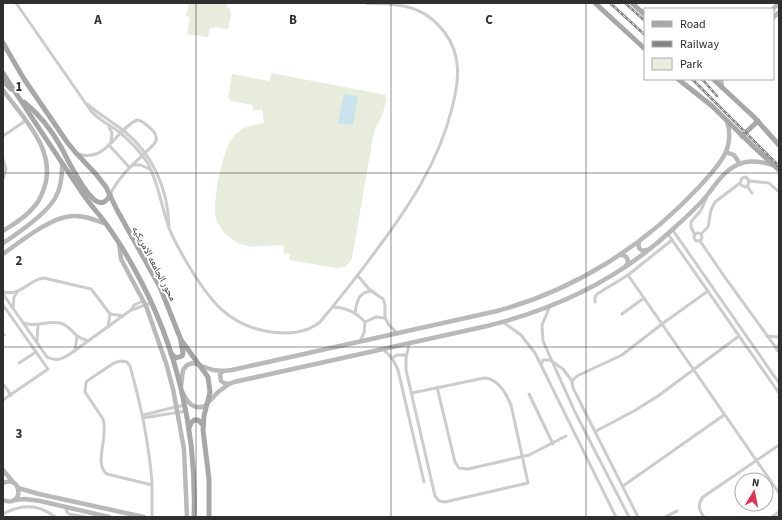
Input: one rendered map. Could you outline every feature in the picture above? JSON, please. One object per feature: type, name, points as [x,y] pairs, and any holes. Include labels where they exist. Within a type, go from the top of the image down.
[{"type":"main road","points":[[594,3],[644,48]]},
{"type":"main road","points":[[632,3],[644,14]]},
{"type":"main road","name":"محور الجامعه الامريكيه","points":[[3,43],[36,98],[77,154],[95,173],[110,195],[160,287],[181,340],[206,372],[210,382],[210,392],[203,425],[209,479],[208,517]]},
{"type":"main road","name":"محور الجامعه الامريكيه","points":[[3,73],[83,195],[119,243],[136,272],[151,303],[170,353],[185,408],[189,429],[193,470],[194,517]]},
{"type":"main road","points":[[679,80],[705,99],[779,170]]},
{"type":"main road","points":[[713,80],[779,144]]},
{"type":"main road","points":[[721,80],[722,88]]},
{"type":"main road","points":[[3,81],[41,118],[55,138],[77,176],[92,197],[97,202],[102,203],[106,201],[110,195]]},
{"type":"main road","points":[[3,90],[41,144],[45,155],[47,173],[46,184],[39,200],[32,209],[4,231],[12,237]]},
{"type":"main road","points":[[727,121],[730,138],[726,152],[720,162],[689,197],[639,242],[597,270],[572,283],[515,306],[478,316],[223,371],[190,363],[185,367],[182,373],[181,389],[188,402],[193,406],[202,407],[229,384],[502,322],[550,306],[589,288],[626,266],[668,234],[708,195],[725,174],[740,164],[758,161],[773,165]]},
{"type":"main road","points":[[742,136],[758,122]]},
{"type":"main road","points":[[726,152],[736,156],[740,164]]},
{"type":"main road","points":[[3,243],[51,206],[60,190],[62,181],[62,161]]},
{"type":"main road","points":[[42,214],[49,223]]},
{"type":"main road","points":[[3,254],[49,223],[66,216],[78,216],[106,224]]},
{"type":"main road","points":[[639,242],[638,246],[640,249],[643,251],[647,250]]},
{"type":"main road","points":[[119,243],[121,259],[144,303],[166,363],[178,410],[184,449],[187,504],[187,515],[181,517]]},
{"type":"main road","points":[[620,255],[627,259],[628,262],[626,266]]},
{"type":"main road","points":[[170,353],[176,358],[182,356],[181,340]]},
{"type":"main road","points":[[223,371],[220,374],[221,380],[224,383],[229,384]]},
{"type":"main road","points":[[189,429],[194,420],[198,420],[203,425]]},
{"type":"main road","points":[[3,470],[18,488],[144,517]]},
{"type":"main road","points":[[3,483],[8,481],[13,482]]},
{"type":"main road","points":[[3,504],[12,501],[18,494],[18,488]]},
{"type":"main road","points":[[3,500],[35,501],[91,515],[109,517]]},
{"type":"main road","points":[[187,504],[194,503]]},
{"type":"street","points":[[16,3],[94,115],[108,125],[122,132]]},
{"type":"street","points":[[143,154],[157,184],[170,229],[179,250],[207,295],[223,311],[242,323],[268,332],[297,332],[315,326],[333,307],[358,276],[410,203],[430,168],[442,139],[456,95],[458,61],[450,40],[442,28],[431,18],[405,6],[366,3]]},
{"type":"street","points":[[83,100],[122,132],[143,154],[156,172],[163,188],[170,229]]},
{"type":"street","points":[[77,154],[93,156],[102,152],[122,132],[138,119],[143,121],[156,134],[157,140],[154,144],[116,183],[110,195]]},
{"type":"street","points":[[3,136],[25,121]]},
{"type":"street","points":[[108,125],[112,133],[110,144]]},
{"type":"street","points":[[110,144],[131,166]]},
{"type":"street","points":[[3,159],[6,169],[3,179]]},
{"type":"street","points":[[131,166],[141,165],[151,170]]},
{"type":"street","points":[[700,241],[702,237],[701,234],[708,227],[711,210],[715,202],[740,183],[740,179],[743,177],[746,177],[749,181],[769,183],[779,192]]},
{"type":"street","points":[[749,181],[748,186],[752,193]]},
{"type":"street","points":[[740,183],[743,187],[748,186]]},
{"type":"street","points":[[708,195],[701,210],[691,222],[696,240],[700,241],[778,351]]},
{"type":"street","points":[[672,229],[779,381]]},
{"type":"street","points":[[694,235],[697,233],[701,234]]},
{"type":"street","points":[[668,234],[779,393]]},
{"type":"street","points":[[596,302],[595,297],[597,294],[628,275],[672,240]]},
{"type":"street","points":[[680,250],[685,247]]},
{"type":"street","points":[[628,275],[779,493]]},
{"type":"street","points":[[358,276],[372,292],[383,299],[385,305],[385,318],[398,334]]},
{"type":"street","points":[[123,316],[110,314],[91,289],[46,278],[37,280],[16,292],[3,293],[47,357],[54,360],[62,358],[75,351],[88,341],[108,327],[123,316],[131,310],[134,305],[151,303]]},
{"type":"street","points":[[572,381],[577,376],[622,355],[708,291]]},
{"type":"street","points":[[13,309],[16,292]]},
{"type":"street","points":[[355,313],[357,301],[360,296],[366,292],[372,292]]},
{"type":"street","points":[[622,314],[644,298]]},
{"type":"street","points":[[3,305],[48,370],[3,400]]},
{"type":"street","points":[[550,306],[542,325],[543,341],[575,412],[629,517]]},
{"type":"street","points":[[333,307],[343,308],[355,313],[365,322]]},
{"type":"street","points":[[108,327],[110,314]]},
{"type":"street","points":[[365,322],[376,317],[385,318]]},
{"type":"street","points":[[23,323],[28,325],[38,325],[52,322],[61,323],[69,327],[77,336],[88,341]]},
{"type":"street","points":[[360,342],[364,333],[365,322]]},
{"type":"street","points":[[502,322],[521,335],[535,353],[616,517]]},
{"type":"street","points":[[37,342],[38,325]]},
{"type":"street","points":[[75,351],[77,336]]},
{"type":"street","points":[[596,431],[650,401],[692,369],[740,336]]},
{"type":"street","points":[[767,336],[779,337]]},
{"type":"street","points":[[409,344],[406,354],[406,370],[435,496],[439,501],[445,502],[528,482],[511,405],[506,393],[498,384],[490,379],[484,378],[412,393]]},
{"type":"street","points":[[778,351],[779,344]]},
{"type":"street","points":[[383,349],[392,358],[398,370],[424,482]]},
{"type":"street","points":[[19,363],[36,352]]},
{"type":"street","points":[[754,356],[759,353]]},
{"type":"street","points":[[392,358],[397,355],[406,354]]},
{"type":"street","points":[[757,361],[762,357]]},
{"type":"street","points":[[541,365],[545,360],[549,359],[566,372],[572,381],[573,388],[638,517]]},
{"type":"street","points":[[152,485],[115,477],[102,471],[100,462],[104,442],[105,424],[85,392],[86,383],[114,363],[120,361],[127,362],[130,366],[143,416],[152,485],[152,517]]},
{"type":"street","points":[[3,384],[11,395]]},
{"type":"street","points":[[437,387],[455,462],[459,468],[468,469],[529,455],[566,436]]},
{"type":"street","points":[[529,394],[553,444]]},
{"type":"street","points":[[143,416],[169,414],[185,408]]},
{"type":"street","points":[[143,416],[168,409],[178,410],[185,408]]},
{"type":"street","points":[[168,409],[169,414]]},
{"type":"street","points":[[408,413],[416,411]]},
{"type":"street","points":[[623,486],[724,415]]},
{"type":"street","points":[[704,517],[699,508],[702,497],[779,445]]},
{"type":"street","points":[[419,460],[426,458]]},
{"type":"street","points":[[420,467],[428,465]]},
{"type":"street","points":[[3,514],[15,508],[25,506],[43,510],[55,517]]},
{"type":"street","points":[[66,508],[68,513],[75,516],[86,517]]},
{"type":"street","points":[[665,517],[677,511]]},
{"type":"street","points":[[772,517],[779,512]]},
{"type":"green space","points":[[189,3],[226,3],[231,14],[228,29],[215,27],[210,28],[208,37],[187,34],[190,17],[186,16]]},
{"type":"green space","points":[[271,73],[386,95],[385,98],[387,98],[382,116],[375,129],[373,137],[352,258],[344,267],[337,268],[289,260],[290,254],[283,253],[284,246],[246,246],[239,244],[225,234],[216,219],[215,201],[219,176],[230,143],[234,136],[244,128],[264,123],[262,109],[253,111],[253,105],[230,101],[230,99],[228,99],[232,74],[269,81]]},
{"type":"water","points":[[344,94],[358,96],[353,125],[338,123]]},
{"type":"railway","points":[[610,3],[644,34]]},
{"type":"railway","points":[[625,3],[644,20]]},
{"type":"railway","points":[[693,80],[779,166]]},
{"type":"railway","points":[[703,80],[717,96]]}]
